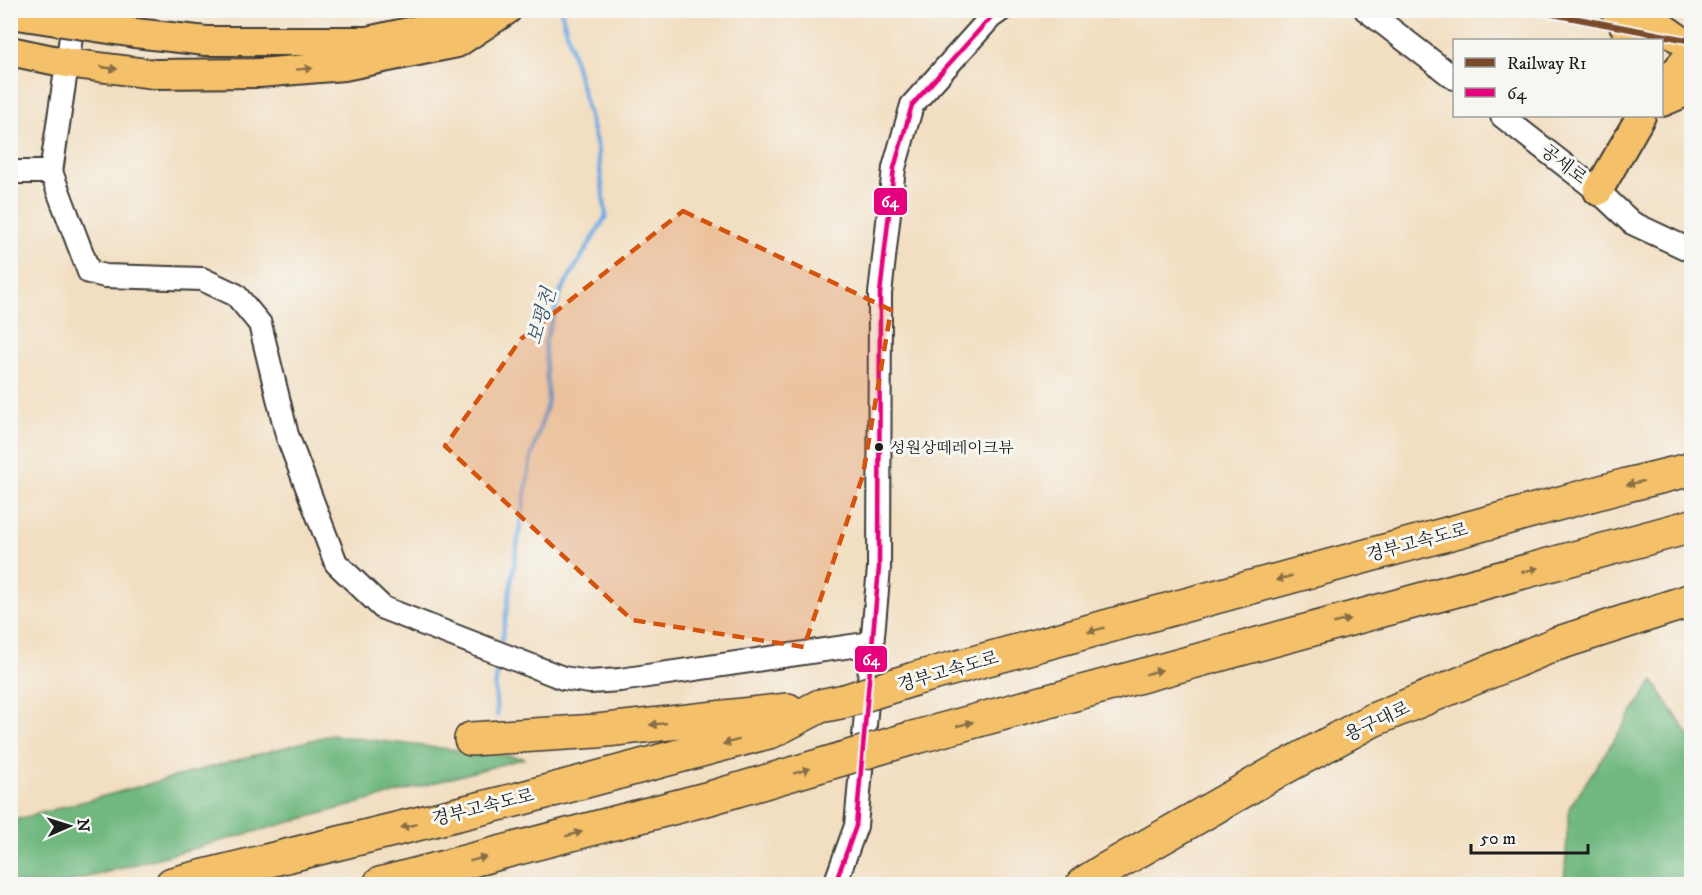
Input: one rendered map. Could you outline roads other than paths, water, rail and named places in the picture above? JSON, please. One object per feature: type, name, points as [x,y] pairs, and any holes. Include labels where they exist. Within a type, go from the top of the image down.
[{"type":"highway","name":"경부고속도로","points":[[171,885],[519,799],[772,731],[832,703],[914,679],[1627,485],[1692,470]]},
{"type":"highway","points":[[381,885],[710,798],[909,739],[1692,526]]},
{"type":"highway","name":"용구대로","points":[[1083,885],[1105,870],[1274,773],[1374,720],[1556,644],[1692,600]]},
{"type":"highway","points":[[473,732],[516,736],[597,731],[832,703]]},
{"type":"highway","points":[[1117,885],[1174,831]]},
{"type":"main road","points":[[11,14],[135,33],[206,41],[368,41],[455,22],[493,10]]},
{"type":"main road","points":[[10,51],[67,63],[154,74],[259,73],[344,66],[457,43],[507,10]]},
{"type":"main road","points":[[1615,10],[1632,39]]},
{"type":"main road","points":[[1638,10],[1692,50],[1663,87]]},
{"type":"main road","points":[[1663,102],[1688,91],[1692,92]]},
{"type":"main road","points":[[1598,191],[1640,117]]},
{"type":"street","points":[[75,10],[51,172],[89,272],[105,276],[202,279],[236,296],[260,324],[287,435],[336,563],[383,608],[563,678],[590,682],[620,680],[872,643]]},
{"type":"street","points":[[835,885],[856,826],[879,568],[880,294],[894,168],[912,105],[991,17],[1001,10]]},
{"type":"street","points":[[1366,10],[1453,76]]},
{"type":"street","name":"공세로","points":[[1503,117],[1598,191],[1632,222],[1692,251]]},
{"type":"street","points":[[10,172],[51,172]]},
{"type":"waterway","name":"보평천","points":[[502,640],[531,458],[548,401],[545,343],[561,291],[606,216],[597,146],[561,10]]},
{"type":"waterway","name":"보평천","points":[[497,715],[495,688],[498,667]]},
{"type":"rail line","name":"R1","points":[[1532,10],[1692,41]]},
{"type":"place","name":"성원상떼레이크뷰","points":[[879,447]]}]
